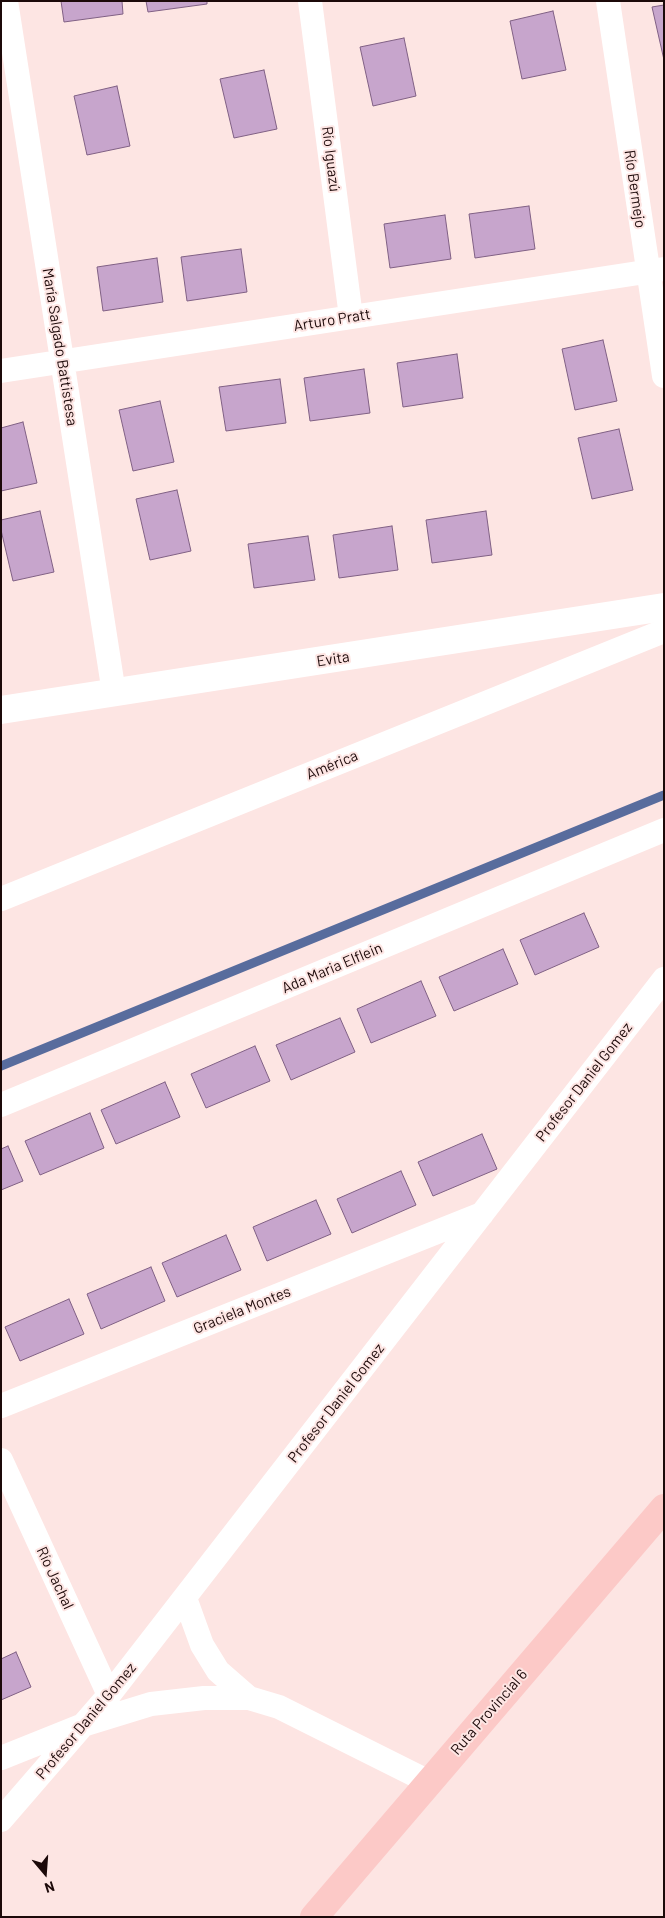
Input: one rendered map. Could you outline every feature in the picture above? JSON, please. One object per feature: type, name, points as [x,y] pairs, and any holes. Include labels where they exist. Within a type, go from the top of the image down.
[{"type":"main road","name":"Ruta Provincial 6","points":[[314,1917],[664,1508]]},
{"type":"street","name":"María Salgado Battistesa","points":[[6,1],[114,693]]},
{"type":"street","name":"Río Iguazú","points":[[310,1],[351,317]]},
{"type":"street","name":"Río Bermejo","points":[[608,1],[655,270],[664,376]]},
{"type":"street","name":"Arturo Pratt","points":[[1,371],[655,270]]},
{"type":"street","name":"Evita","points":[[1,710],[664,607]]},
{"type":"street","name":"América","points":[[1,899],[664,631]]},
{"type":"street","name":"Ada Maria Elflein","points":[[1,1105],[664,830]]},
{"type":"street","name":"Profesor Daniel Gomez","points":[[1,1820],[109,1696],[664,979]]},
{"type":"street","name":"Graciela Montes","points":[[1,1406],[483,1213]]},
{"type":"street","name":"Río Jachal","points":[[1,1460],[109,1696]]},
{"type":"street","points":[[184,1598],[202,1645],[214,1665],[218,1671],[249,1698]]},
{"type":"street","points":[[1,1758],[86,1724],[151,1704],[204,1698],[249,1698],[279,1707],[430,1782]]},
{"type":"building","points":[[61,1],[122,1],[123,14],[64,22]]},
{"type":"building","points":[[146,1],[207,1],[207,4],[148,12]]},
{"type":"building","points":[[664,5],[664,60],[652,7]]},
{"type":"building","points":[[553,11],[566,70],[522,79],[510,21]]},
{"type":"building","points":[[404,38],[416,96],[373,106],[360,47]]},
{"type":"building","points":[[264,70],[277,129],[234,138],[220,79]]},
{"type":"building","points":[[117,86],[130,146],[87,155],[74,96]]},
{"type":"building","points":[[529,206],[535,249],[475,258],[469,214]]},
{"type":"building","points":[[445,215],[451,259],[390,268],[384,224]]},
{"type":"building","points":[[241,249],[247,292],[187,301],[181,257]]},
{"type":"building","points":[[157,258],[163,302],[103,311],[97,267]]},
{"type":"building","points":[[603,340],[617,401],[575,410],[562,349]]},
{"type":"building","points":[[457,354],[463,398],[403,407],[397,363]]},
{"type":"building","points":[[364,369],[370,413],[310,421],[304,378]]},
{"type":"building","points":[[280,379],[286,423],[226,431],[219,387]]},
{"type":"building","points":[[160,401],[174,462],[133,471],[119,410]]},
{"type":"building","points":[[23,422],[37,483],[1,491],[1,428]]},
{"type":"building","points":[[619,429],[633,490],[592,499],[578,438]]},
{"type":"building","points":[[177,490],[191,551],[150,560],[136,499]]},
{"type":"building","points":[[40,511],[54,572],[13,581],[1,530],[1,520]]},
{"type":"building","points":[[486,511],[492,555],[432,563],[426,520]]},
{"type":"building","points":[[392,526],[398,570],[339,578],[333,535]]},
{"type":"building","points":[[308,536],[315,580],[254,588],[248,544]]},
{"type":"building","points":[[584,913],[599,947],[535,975],[520,940]]},
{"type":"building","points":[[503,949],[518,984],[454,1011],[439,977]]},
{"type":"building","points":[[421,981],[436,1016],[371,1043],[357,1009]]},
{"type":"building","points":[[340,1018],[355,1052],[291,1080],[276,1045]]},
{"type":"building","points":[[255,1046],[270,1081],[206,1108],[191,1074]]},
{"type":"building","points":[[165,1082],[180,1117],[116,1144],[101,1110]]},
{"type":"building","points":[[90,1113],[104,1148],[40,1175],[25,1141]]},
{"type":"building","points":[[482,1134],[497,1169],[433,1196],[418,1162]]},
{"type":"building","points":[[8,1146],[23,1181],[1,1190],[1,1149]]},
{"type":"building","points":[[401,1171],[416,1205],[352,1233],[337,1199]]},
{"type":"building","points":[[316,1200],[331,1234],[267,1261],[253,1227]]},
{"type":"building","points":[[226,1235],[241,1270],[177,1297],[162,1263]]},
{"type":"building","points":[[151,1267],[165,1301],[101,1329],[87,1294]]},
{"type":"building","points":[[69,1299],[84,1334],[20,1361],[5,1327]]},
{"type":"building","points":[[16,1652],[31,1687],[1,1700],[1,1659]]},
{"type":"waterway","points":[[1,1066],[664,795]]}]
